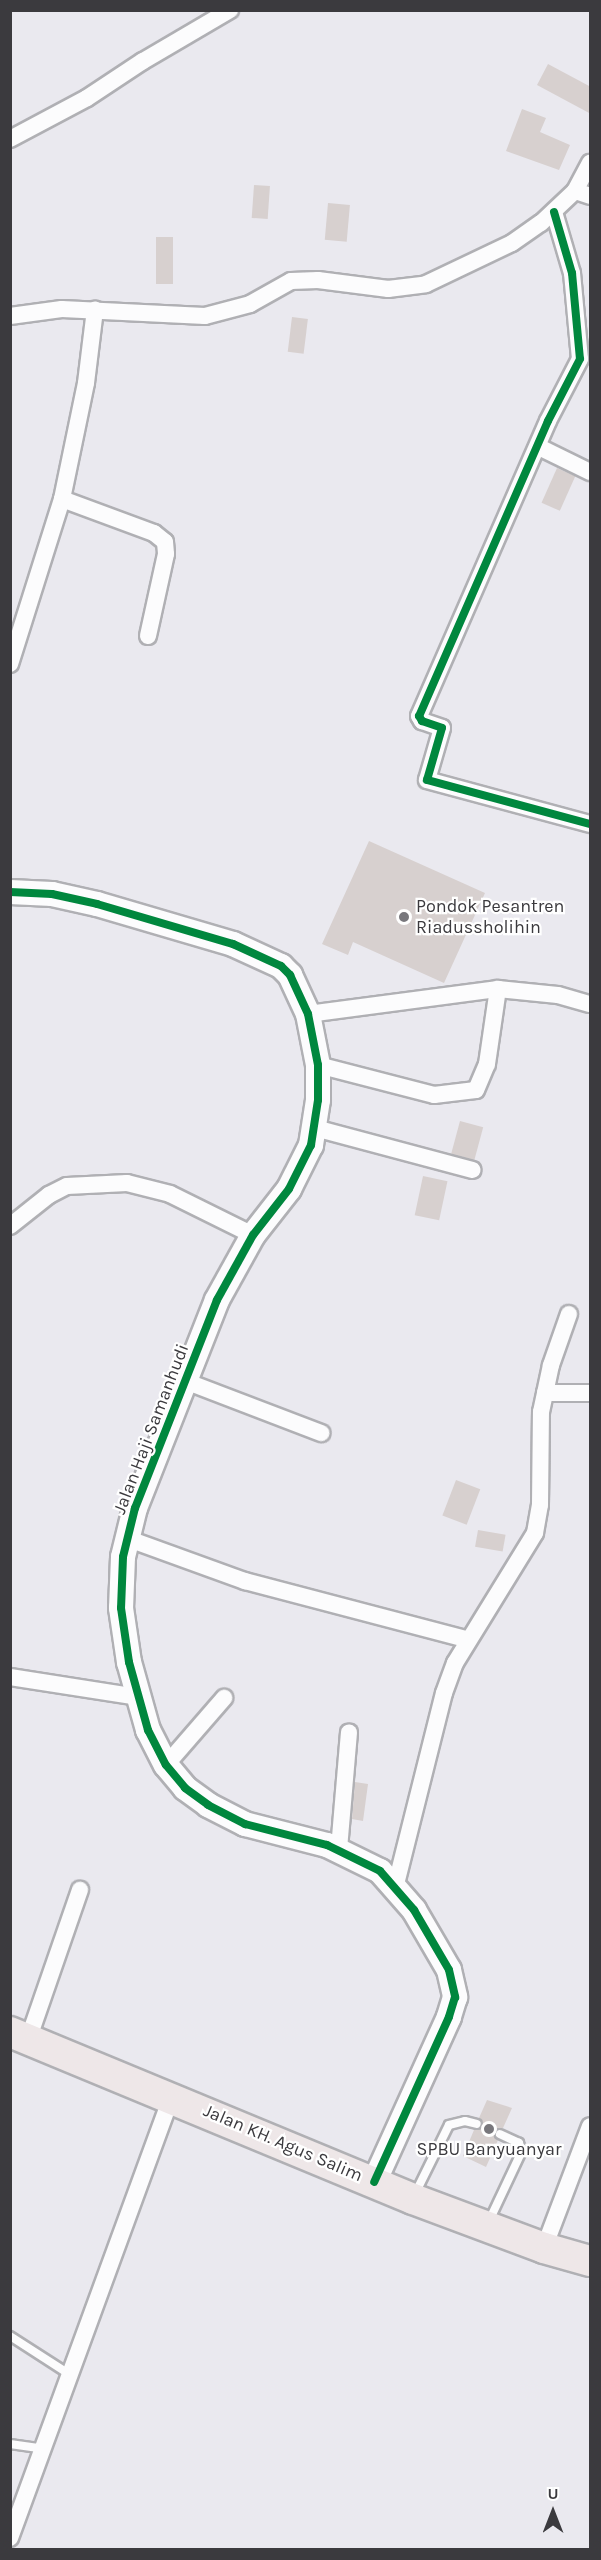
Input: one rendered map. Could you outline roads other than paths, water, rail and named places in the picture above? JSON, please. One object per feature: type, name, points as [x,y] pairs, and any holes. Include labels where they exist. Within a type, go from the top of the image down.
[{"type":"highway","name":"Jalan KH. Agus Salim","points":[[19,2036],[486,2228],[591,2261]]},
{"type":"street","points":[[10,139],[87,98],[143,61],[230,10]]},
{"type":"street","points":[[10,316],[62,309],[205,315],[228,313],[281,285],[301,280],[369,289],[408,289],[460,271],[512,243],[583,193],[591,163]]},
{"type":"street","points":[[554,212],[572,273],[580,359],[420,713],[422,721],[442,728],[427,779],[591,824]]},
{"type":"street","points":[[10,664],[62,499],[86,383],[95,310]]},
{"type":"street","points":[[539,447],[591,472]]},
{"type":"street","points":[[62,499],[154,533],[165,542],[166,554],[147,636]]},
{"type":"street","name":"Jalan Haji Samanhudi","points":[[10,892],[52,894],[97,904],[241,948],[290,975],[308,1014],[318,1065],[315,1128],[289,1189],[253,1235],[217,1300],[145,1479],[126,1538],[121,1608],[136,1697],[166,1765],[185,1788],[208,1806],[245,1824],[339,1849],[380,1871],[434,1940],[449,1970],[455,1997],[435,2051],[374,2182]]},
{"type":"street","points":[[308,1014],[498,989],[558,995],[591,1004]]},
{"type":"street","points":[[318,1065],[434,1095],[476,1090],[487,1064],[498,989]]},
{"type":"street","points":[[315,1128],[473,1170]]},
{"type":"street","points":[[10,1226],[50,1195],[67,1186],[127,1183],[170,1194],[253,1235]]},
{"type":"street","points":[[395,1888],[444,1693],[466,1639],[535,1533],[540,1505],[540,1433],[545,1393],[569,1314]]},
{"type":"street","points":[[185,1381],[321,1433]]},
{"type":"street","points":[[545,1393],[591,1393]]},
{"type":"street","points":[[126,1538],[245,1581],[466,1639]]},
{"type":"street","points":[[10,1677],[136,1697]]},
{"type":"street","points":[[166,1765],[224,1698]]},
{"type":"street","points":[[339,1849],[349,1732]]},
{"type":"street","points":[[19,2036],[80,1890]]},
{"type":"street","points":[[10,2538],[171,2097]]},
{"type":"street","points":[[544,2248],[591,2126]]},
{"type":"lane","points":[[413,2199],[449,2125],[458,2121],[477,2124]]},
{"type":"lane","points":[[486,2228],[522,2151],[519,2143],[501,2134]]},
{"type":"lane","points":[[10,2336],[69,2374]]},
{"type":"lane","points":[[10,2444],[44,2450]]},
{"type":"place","name":"Pondok Pesantren Riadussholihin","points":[[404,917]]},
{"type":"place","name":"SPBU Banyuanyar","points":[[489,2129]]}]
